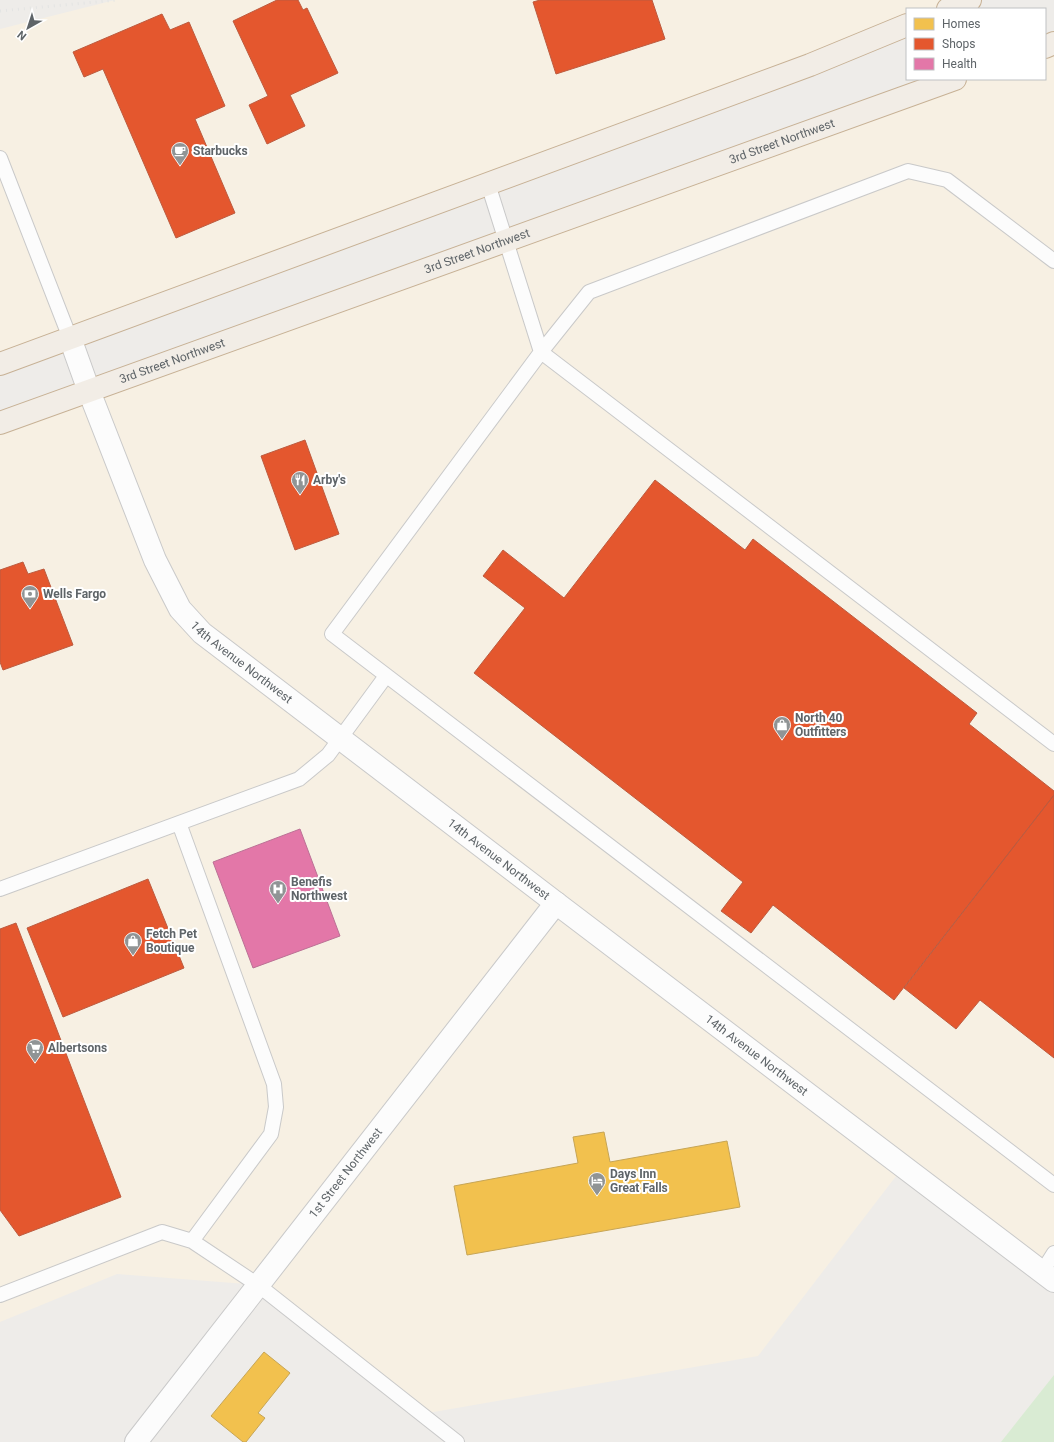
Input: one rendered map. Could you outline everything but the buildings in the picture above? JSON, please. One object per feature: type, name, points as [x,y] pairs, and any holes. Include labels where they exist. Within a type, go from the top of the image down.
[{"type":"highway","points":[[950,8],[970,0]]},
{"type":"highway","points":[[0,364],[810,65],[906,25]]},
{"type":"highway","name":"3rd Street Northwest","points":[[0,423],[952,80]]},
{"type":"street","name":"14th Avenue Northwest","points":[[70,338],[155,560],[180,609],[202,633],[340,740],[1048,1277]]},
{"type":"street","name":"1st Street Northwest","points":[[136,1442],[556,903]]},
{"type":"lane","points":[[0,158],[70,338]]},
{"type":"lane","points":[[1054,261],[947,180],[908,171],[589,292],[541,352],[332,634],[1054,1185]]},
{"type":"lane","points":[[488,184],[541,352],[1054,744]]},
{"type":"lane","points":[[0,889],[299,779],[328,755],[386,676]]},
{"type":"lane","points":[[179,823],[274,1084],[276,1107],[271,1134],[192,1241]]},
{"type":"lane","points":[[0,1295],[162,1232],[192,1241],[258,1286],[457,1442]]},
{"type":"lane","points":[[1048,1277],[1054,1253]]},
{"type":"shaded area","points":[[115,0],[962,0],[942,8],[906,8],[906,21],[0,364],[0,29]]},
{"type":"shaded area","points":[[1054,43],[1054,1281],[903,1167],[758,1356],[422,1414],[258,1285],[117,1274],[0,1322],[0,423],[952,80],[1046,80],[1046,47]]},
{"type":"green space","points":[[1054,1375],[1054,1442],[1001,1442]]},
{"type":"railway","points":[[0,11],[117,0]]},
{"type":"place","name":"Starbucks","points":[[180,166]]},
{"type":"place","name":"Arby's","points":[[300,495]]},
{"type":"place","name":"Wells Fargo","points":[[30,609]]},
{"type":"place","name":"North 40 Outfitters","points":[[782,740]]},
{"type":"place","name":"Benefis Northwest","points":[[278,904]]},
{"type":"place","name":"Fetch Pet Boutique","points":[[133,956]]},
{"type":"place","name":"Albertsons","points":[[35,1063]]},
{"type":"place","name":"Days Inn Great Falls","points":[[597,1196]]}]
